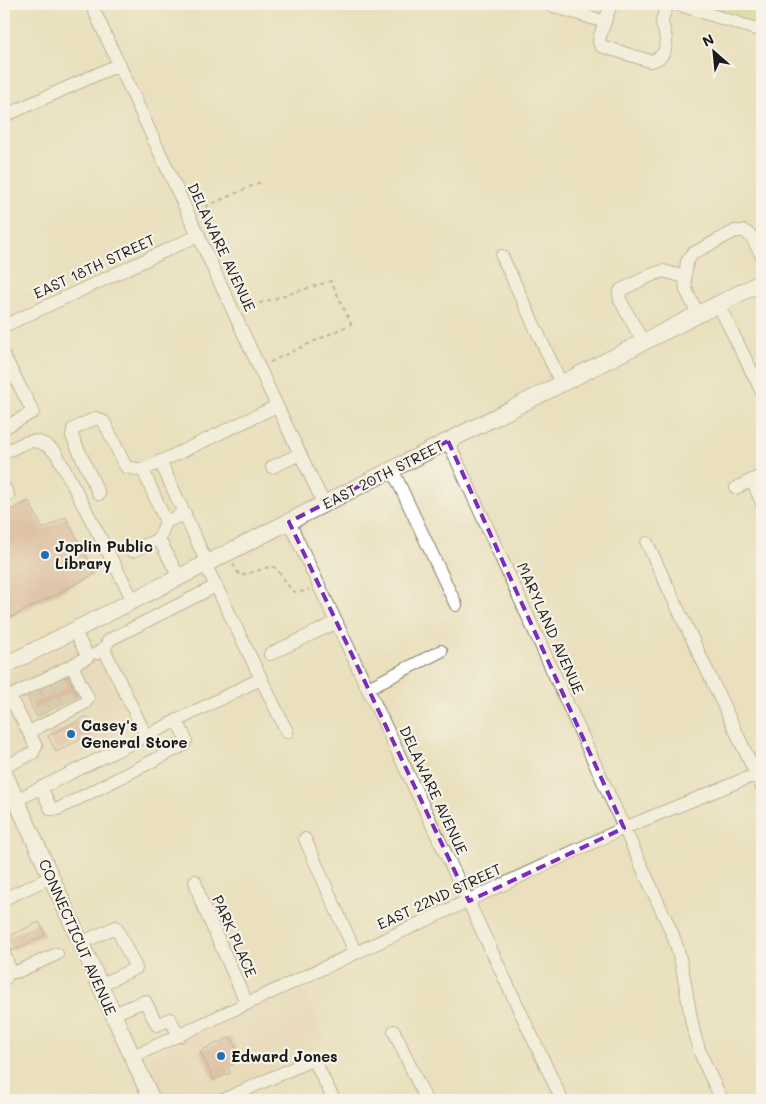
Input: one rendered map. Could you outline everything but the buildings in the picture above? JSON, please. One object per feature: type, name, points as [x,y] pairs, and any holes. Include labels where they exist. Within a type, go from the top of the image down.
[{"type":"main road","name":"EAST 20TH STREET","points":[[6,665],[762,282]]},
{"type":"main road","name":"CONNECTICUT AVENUE","points":[[4,773],[152,1100]]},
{"type":"street","name":"DELAWARE AVENUE","points":[[91,4],[324,504]]},
{"type":"street","points":[[546,4],[571,7],[605,22]]},
{"type":"street","points":[[610,4],[599,42],[601,46],[650,60],[656,60],[663,55],[666,35],[662,22],[668,4]]},
{"type":"street","points":[[677,4],[762,31]]},
{"type":"street","points":[[4,116],[120,64]]},
{"type":"street","points":[[698,314],[686,290],[687,262],[692,254],[735,231],[744,231],[751,236],[762,256]]},
{"type":"street","name":"EAST 18TH STREET","points":[[4,326],[199,235]]},
{"type":"street","points":[[502,256],[561,383]]},
{"type":"street","points":[[643,342],[620,300],[619,293],[621,290],[663,271],[685,277]]},
{"type":"street","points":[[718,304],[762,392]]},
{"type":"street","points":[[4,356],[33,412],[4,428]]},
{"type":"street","points":[[99,494],[72,436],[73,429],[96,418],[104,422],[126,467],[143,470],[277,406]]},
{"type":"street","points":[[4,453],[26,442],[39,441],[48,445],[56,453],[133,600]]},
{"type":"street","name":"MARYLAND AVENUE","points":[[448,441],[675,940],[697,1044],[722,1100]]},
{"type":"street","points":[[272,467],[300,454]]},
{"type":"street","points":[[160,461],[216,586],[286,732]]},
{"type":"street","points":[[392,469],[456,605]]},
{"type":"street","points":[[143,470],[166,522]]},
{"type":"street","points":[[736,488],[757,478],[762,503]]},
{"type":"street","points":[[132,551],[159,539],[166,522],[184,513]]},
{"type":"street","name":"DELAWARE AVENUE","points":[[289,522],[562,1100]]},
{"type":"street","points":[[159,539],[179,577]]},
{"type":"street","points":[[647,543],[759,773],[762,787]]},
{"type":"street","points":[[4,767],[33,753],[36,746],[12,701],[13,695],[56,676],[104,650],[109,640],[216,586]]},
{"type":"street","points":[[270,654],[337,622]]},
{"type":"street","points":[[74,630],[88,657]]},
{"type":"street","points":[[104,650],[146,736]]},
{"type":"street","points":[[368,688],[441,651]]},
{"type":"street","points":[[29,732],[47,717],[71,705],[85,703],[88,698],[72,666]]},
{"type":"street","points":[[16,800],[260,679]]},
{"type":"street","points":[[41,788],[51,809],[58,809],[184,745],[186,740],[177,720]]},
{"type":"street","name":"EAST 22ND STREET","points":[[132,1057],[624,828],[759,773]]},
{"type":"street","points":[[305,839],[355,952]]},
{"type":"street","points":[[4,899],[51,876]]},
{"type":"street","name":"PARK PLACE","points":[[195,881],[200,902],[247,1004]]},
{"type":"street","points":[[81,944],[116,927],[136,968],[100,985]]},
{"type":"street","points":[[4,954],[9,966],[6,976]]},
{"type":"street","points":[[6,976],[57,954]]},
{"type":"street","points":[[113,1014],[145,1000],[157,1025],[170,1020],[178,1036]]},
{"type":"street","points":[[394,1030],[426,1100]]},
{"type":"street","points":[[223,1100],[311,1061],[317,1066],[334,1100]]},
{"type":"path","points":[[189,214],[263,181]]},
{"type":"path","points":[[234,312],[331,281],[351,324],[259,367]]},
{"type":"path","points":[[228,553],[240,576],[272,566],[277,569],[292,591],[304,592],[319,585]]},
{"type":"highlighted area","points":[[448,441],[624,828],[469,901],[289,522]]},
{"type":"shaded area","points":[[88,635],[132,728],[22,784],[4,745],[4,678],[10,673]]},
{"type":"shaded area","points":[[302,986],[328,1043],[206,1100],[166,1100],[149,1061],[152,1055]]},
{"type":"green space","points":[[691,4],[762,4],[762,27]]},
{"type":"tunnel","points":[[57,678],[69,701]]},
{"type":"tunnel","points":[[45,684],[57,707]]},
{"type":"tunnel","points":[[32,690],[44,713]]},
{"type":"place","name":"Joplin Public Library","points":[[45,555]]},
{"type":"place","name":"Casey's General Store","points":[[71,734]]},
{"type":"place","name":"Edward Jones","points":[[221,1056]]}]
